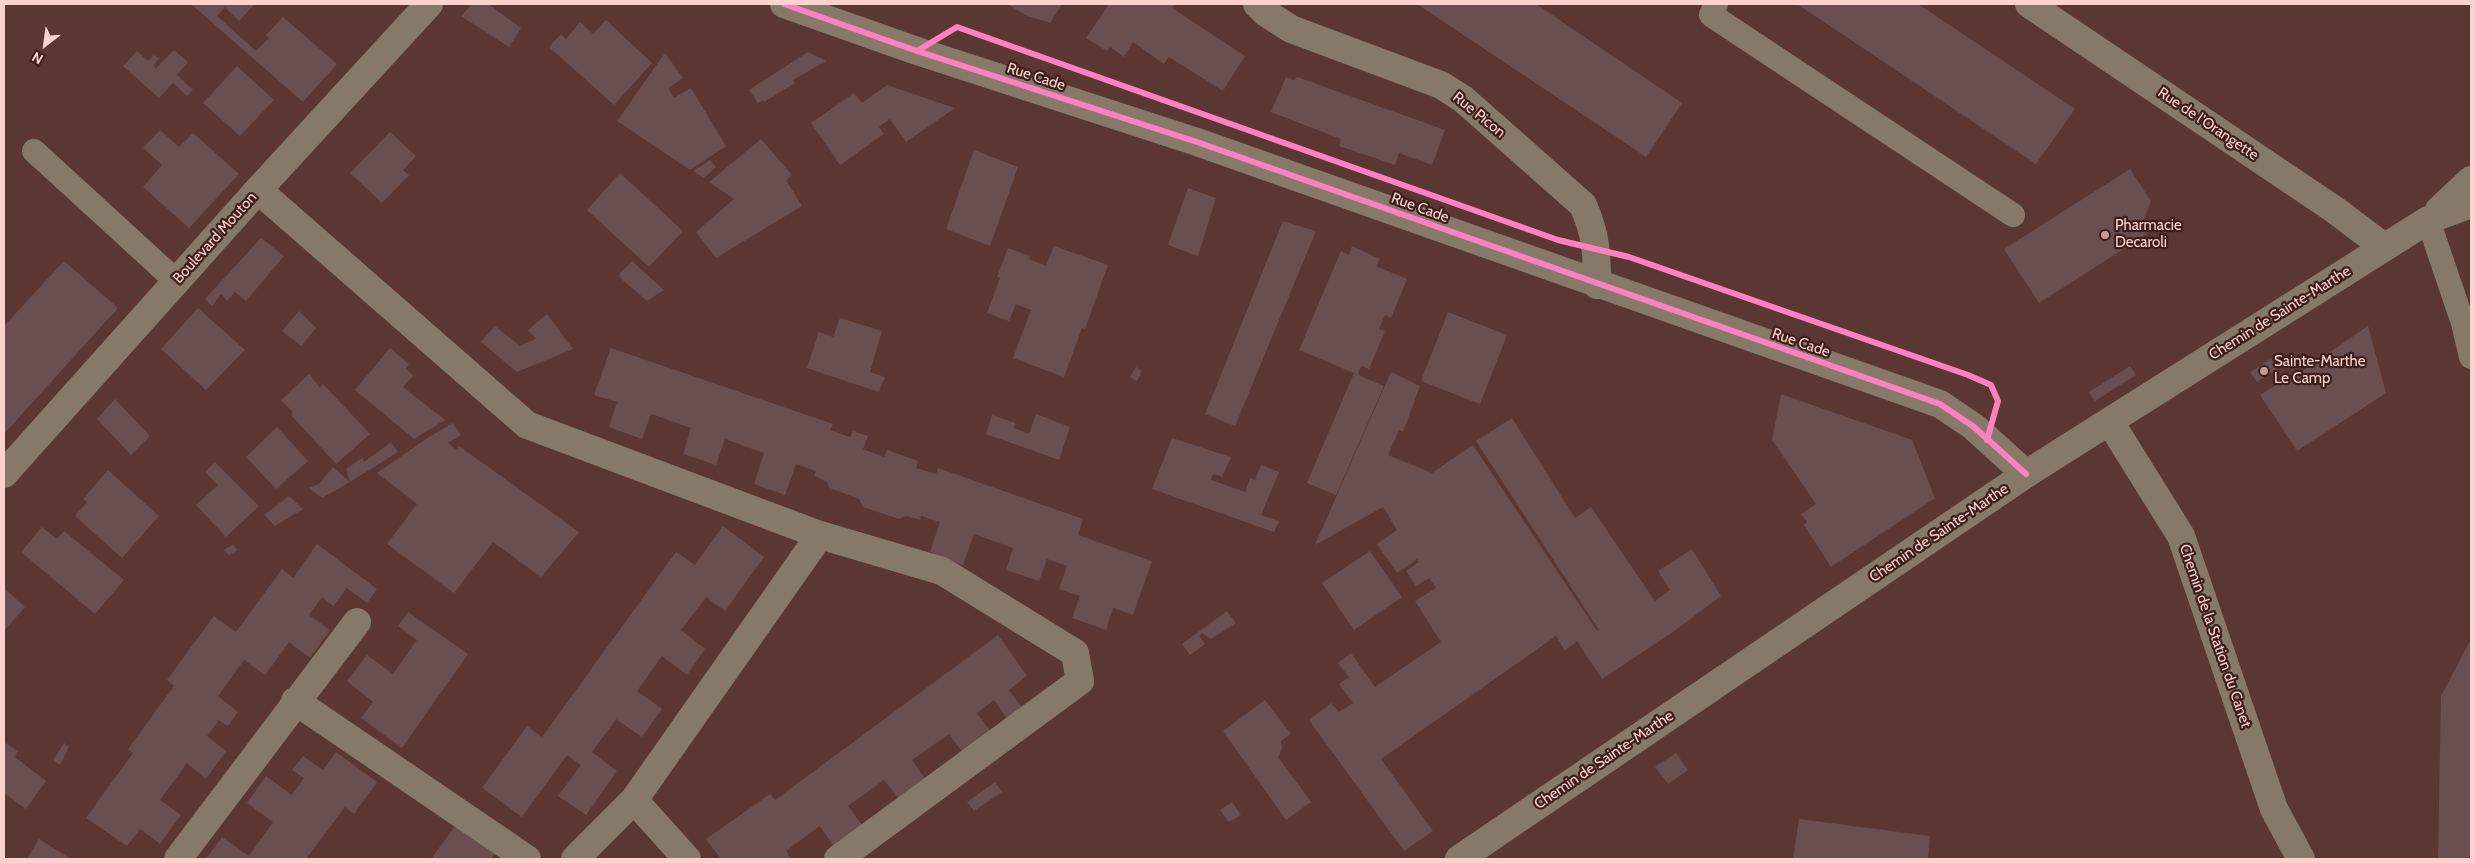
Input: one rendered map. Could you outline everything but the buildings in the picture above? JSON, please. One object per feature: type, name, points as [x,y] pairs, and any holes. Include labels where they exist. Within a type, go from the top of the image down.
[{"type":"street","name":"Boulevard Mouton","points":[[4,474],[258,190],[429,4]]},
{"type":"street","name":"Rue Picon","points":[[1257,4],[1266,13],[1291,29],[1441,85],[1463,100],[1583,205],[1593,226],[1597,250],[1597,285]]},
{"type":"street","name":"Rue de l'Orangette","points":[[2029,4],[2335,210],[2384,247]]},
{"type":"street","name":"Rue Cade","points":[[801,6],[916,52],[1197,142],[1597,285],[1940,404],[1974,427],[2026,474]]},
{"type":"street","name":"Chemin de Sainte-Marthe","points":[[2428,220],[2471,180]]},
{"type":"street","points":[[258,190],[527,425],[820,535],[942,571],[1075,653],[1080,681],[838,859]]},
{"type":"street","name":"Chemin de Sainte-Marthe","points":[[1459,859],[2026,474],[2428,220],[2471,204]]},
{"type":"street","name":"Chemin de la Station du Canet","points":[[2110,422],[2181,536],[2274,809],[2301,859]]},
{"type":"street","points":[[575,859],[634,800],[820,535]]},
{"type":"street","points":[[178,859],[295,701],[357,622]]},
{"type":"street","points":[[295,701],[527,859]]},
{"type":"street","points":[[634,800],[687,859]]},
{"type":"lane","points":[[1716,4],[1711,15],[2013,215]]},
{"type":"lane","points":[[34,151],[176,282]]},
{"type":"lane","points":[[2428,220],[2463,323],[2471,358]]},
{"type":"cycle path","points":[[784,4],[917,51],[1197,142],[1940,404],[1974,427],[2026,474]]},
{"type":"cycle path","points":[[917,51],[957,27],[1558,240],[1629,257],[1968,375],[1991,385],[1998,401],[1987,440]]},
{"type":"place","name":"Pharmacie Decaroli","points":[[2105,235]]},
{"type":"place","name":"Sainte-Marthe Le Camp","points":[[2264,371]]}]
